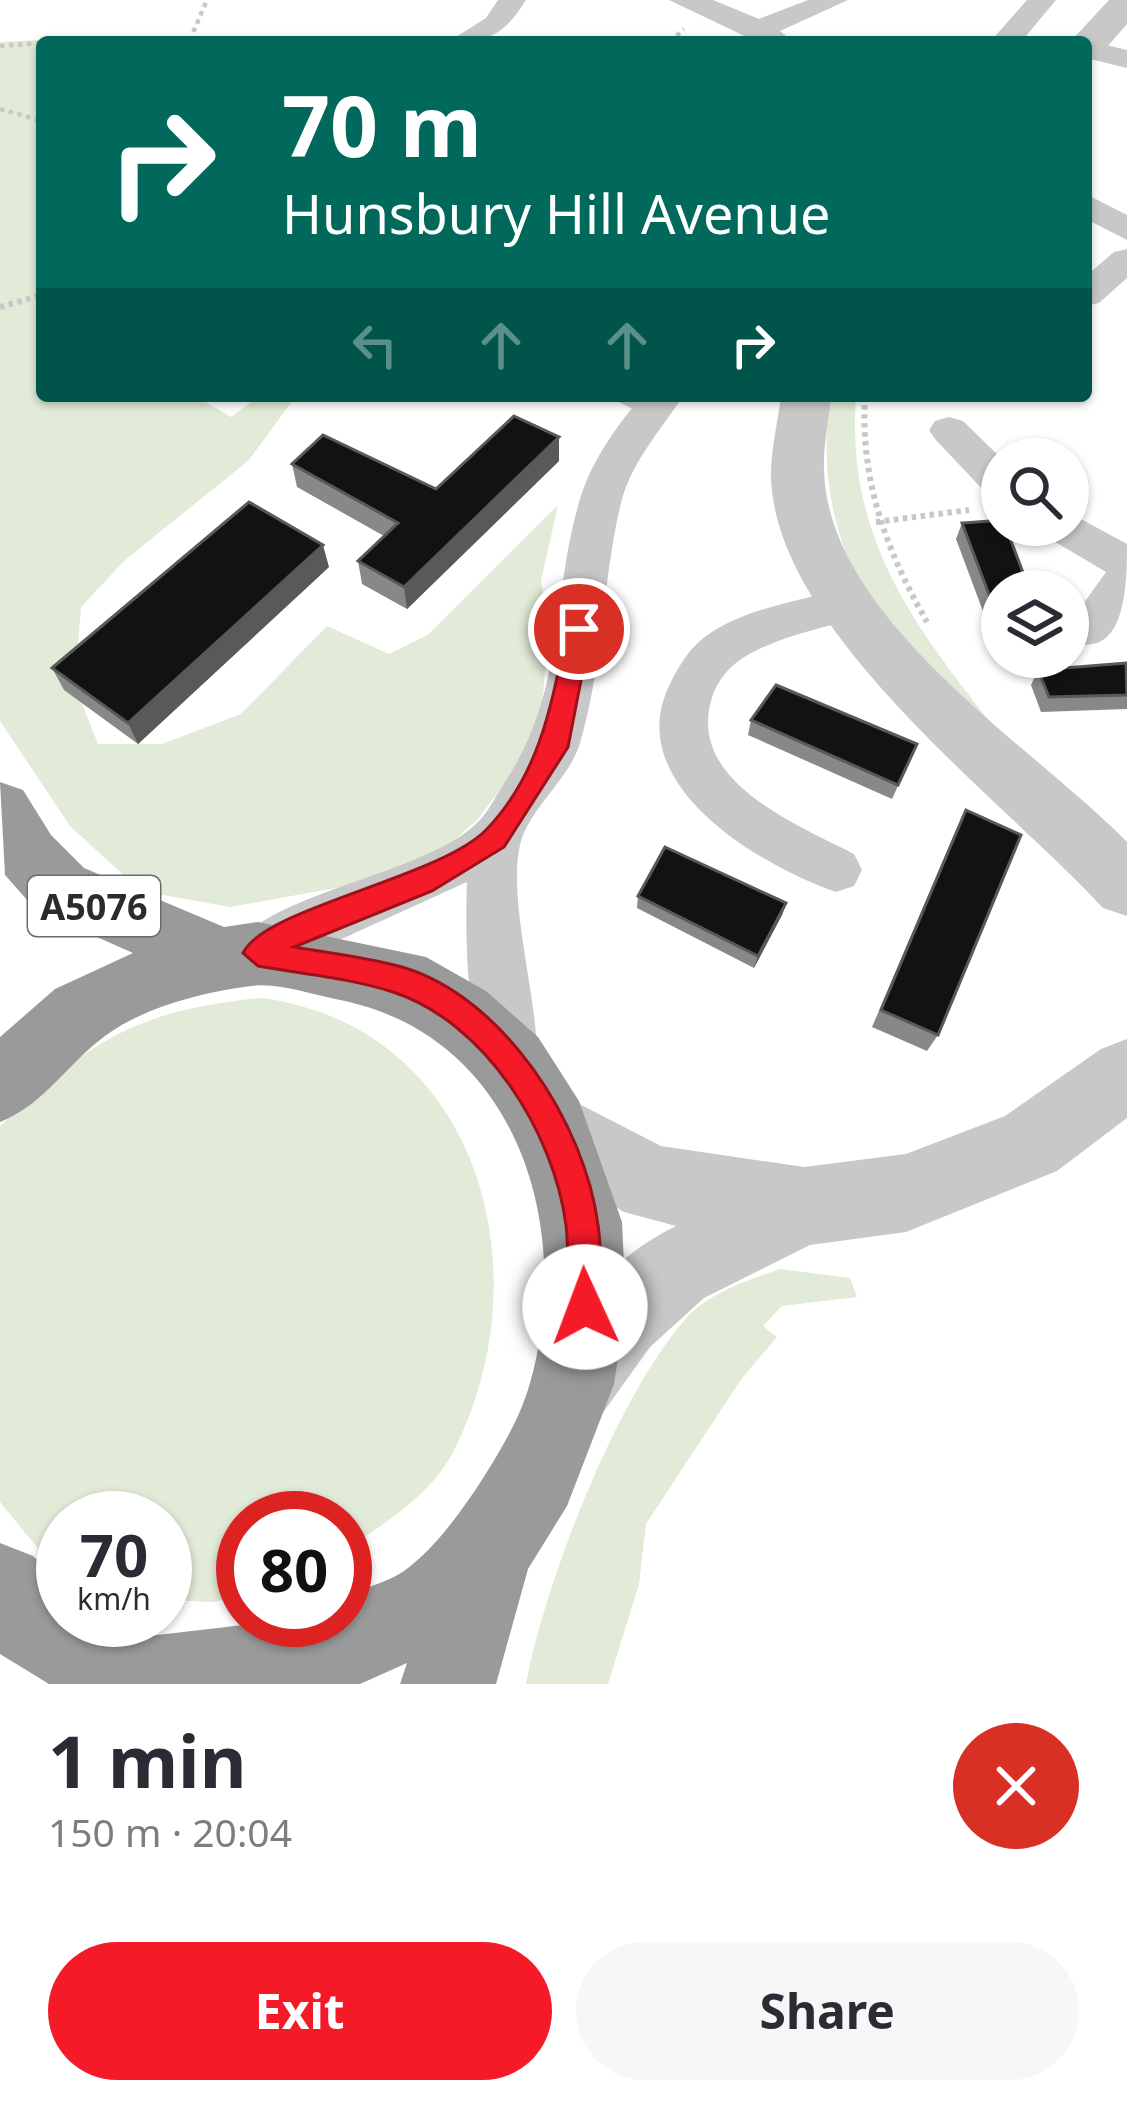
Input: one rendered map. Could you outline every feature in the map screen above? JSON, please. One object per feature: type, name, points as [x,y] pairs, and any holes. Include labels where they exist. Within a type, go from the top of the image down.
[{"type":"highway","name":"A5076","points":[[0,809],[28,855],[60,889],[240,956]]},
{"type":"highway","points":[[0,1086],[80,1012],[135,984],[240,956],[401,980],[461,1015],[532,1095],[582,1222],[585,1307],[572,1384],[536,1475],[489,1549],[436,1604],[274,1672],[141,1684],[12,1613]]},
{"type":"highway","points":[[448,1684],[489,1549]]},
{"type":"street","points":[[474,36],[496,24],[512,0]]},
{"type":"street","points":[[682,0],[769,35],[834,0]]},
{"type":"street","points":[[1010,36],[1042,0]]},
{"type":"street","points":[[1092,41],[1127,2]]},
{"type":"street","points":[[1092,50],[1127,59]]},
{"type":"street","points":[[1092,208],[1127,230]]},
{"type":"street","points":[[1092,290],[1127,260]]},
{"type":"street","points":[[240,956],[422,882],[495,839],[555,747],[574,666],[599,504],[643,402]]},
{"type":"street","points":[[804,402],[798,422],[802,504],[849,604],[879,649],[921,695],[1127,887]]},
{"type":"street","points":[[949,430],[981,477]]},
{"type":"street","points":[[1089,542],[1127,564]]},
{"type":"street","points":[[1089,629],[1127,576]]},
{"type":"street","points":[[836,870],[751,823],[711,788],[688,755],[682,731],[694,682],[728,645],[849,604]]},
{"type":"street","points":[[495,839],[489,912],[495,982],[532,1095],[652,1184],[804,1206],[906,1193],[1030,1144],[1127,1074]]},
{"type":"street","points":[[572,1384],[621,1318],[675,1269],[804,1206]]},
{"type":"path","points":[[192,36],[207,0]]},
{"type":"path","points":[[0,46],[36,43]]},
{"type":"path","points":[[0,110],[36,119]]},
{"type":"path","points":[[0,307],[36,298]]},
{"type":"path","points":[[866,402],[864,458],[876,522],[891,561],[936,637]]},
{"type":"path","points":[[876,522],[981,501]]},
{"type":"green space","points":[[36,40],[36,402],[205,402],[231,417],[251,402],[292,402],[248,461],[125,560],[81,607],[75,686],[98,744],[162,744],[241,714],[327,626],[389,654],[429,634],[558,505],[541,581],[548,629],[542,709],[512,774],[477,820],[442,851],[347,886],[230,907],[141,891],[70,826],[0,721],[0,42]]},
{"type":"green space","points":[[830,402],[856,402],[863,500],[877,545],[921,629],[1013,751],[914,663],[863,590],[838,530],[827,466]]},
{"type":"green space","points":[[262,998],[337,1019],[397,1057],[443,1108],[474,1170],[491,1238],[493,1310],[480,1383],[453,1452],[419,1495],[372,1532],[372,1491],[216,1491],[214,1602],[192,1601],[192,1491],[36,1491],[36,1546],[0,1502],[0,1126],[61,1071],[118,1034],[148,1021],[219,1003]]},
{"type":"green space","points":[[780,1269],[850,1278],[857,1297],[782,1306],[763,1326],[777,1337],[742,1378],[646,1524],[639,1584],[608,1684],[526,1684],[566,1545],[609,1444],[658,1356],[704,1303]]},
{"type":"building","points":[[514,416],[559,437],[404,587],[358,561],[398,523],[292,464],[323,435],[436,489]]},
{"type":"building","points":[[249,502],[323,545],[128,723],[52,668]]},
{"type":"building","points":[[981,522],[981,546],[1013,546],[1022,570],[981,573],[962,523]]},
{"type":"building","points":[[1126,663],[1127,695],[1049,697],[1041,678],[1089,678],[1089,666]]},
{"type":"building","points":[[776,685],[917,744],[898,785],[751,720]]},
{"type":"building","points":[[966,810],[1021,835],[938,1035],[881,1010]]},
{"type":"building","points":[[665,847],[786,903],[758,956],[638,896]]},
{"type":"route","points":[[579,629],[555,747],[495,839],[422,882],[301,928],[258,953],[401,980],[461,1015],[512,1062],[553,1127],[582,1222],[585,1307]]}]
